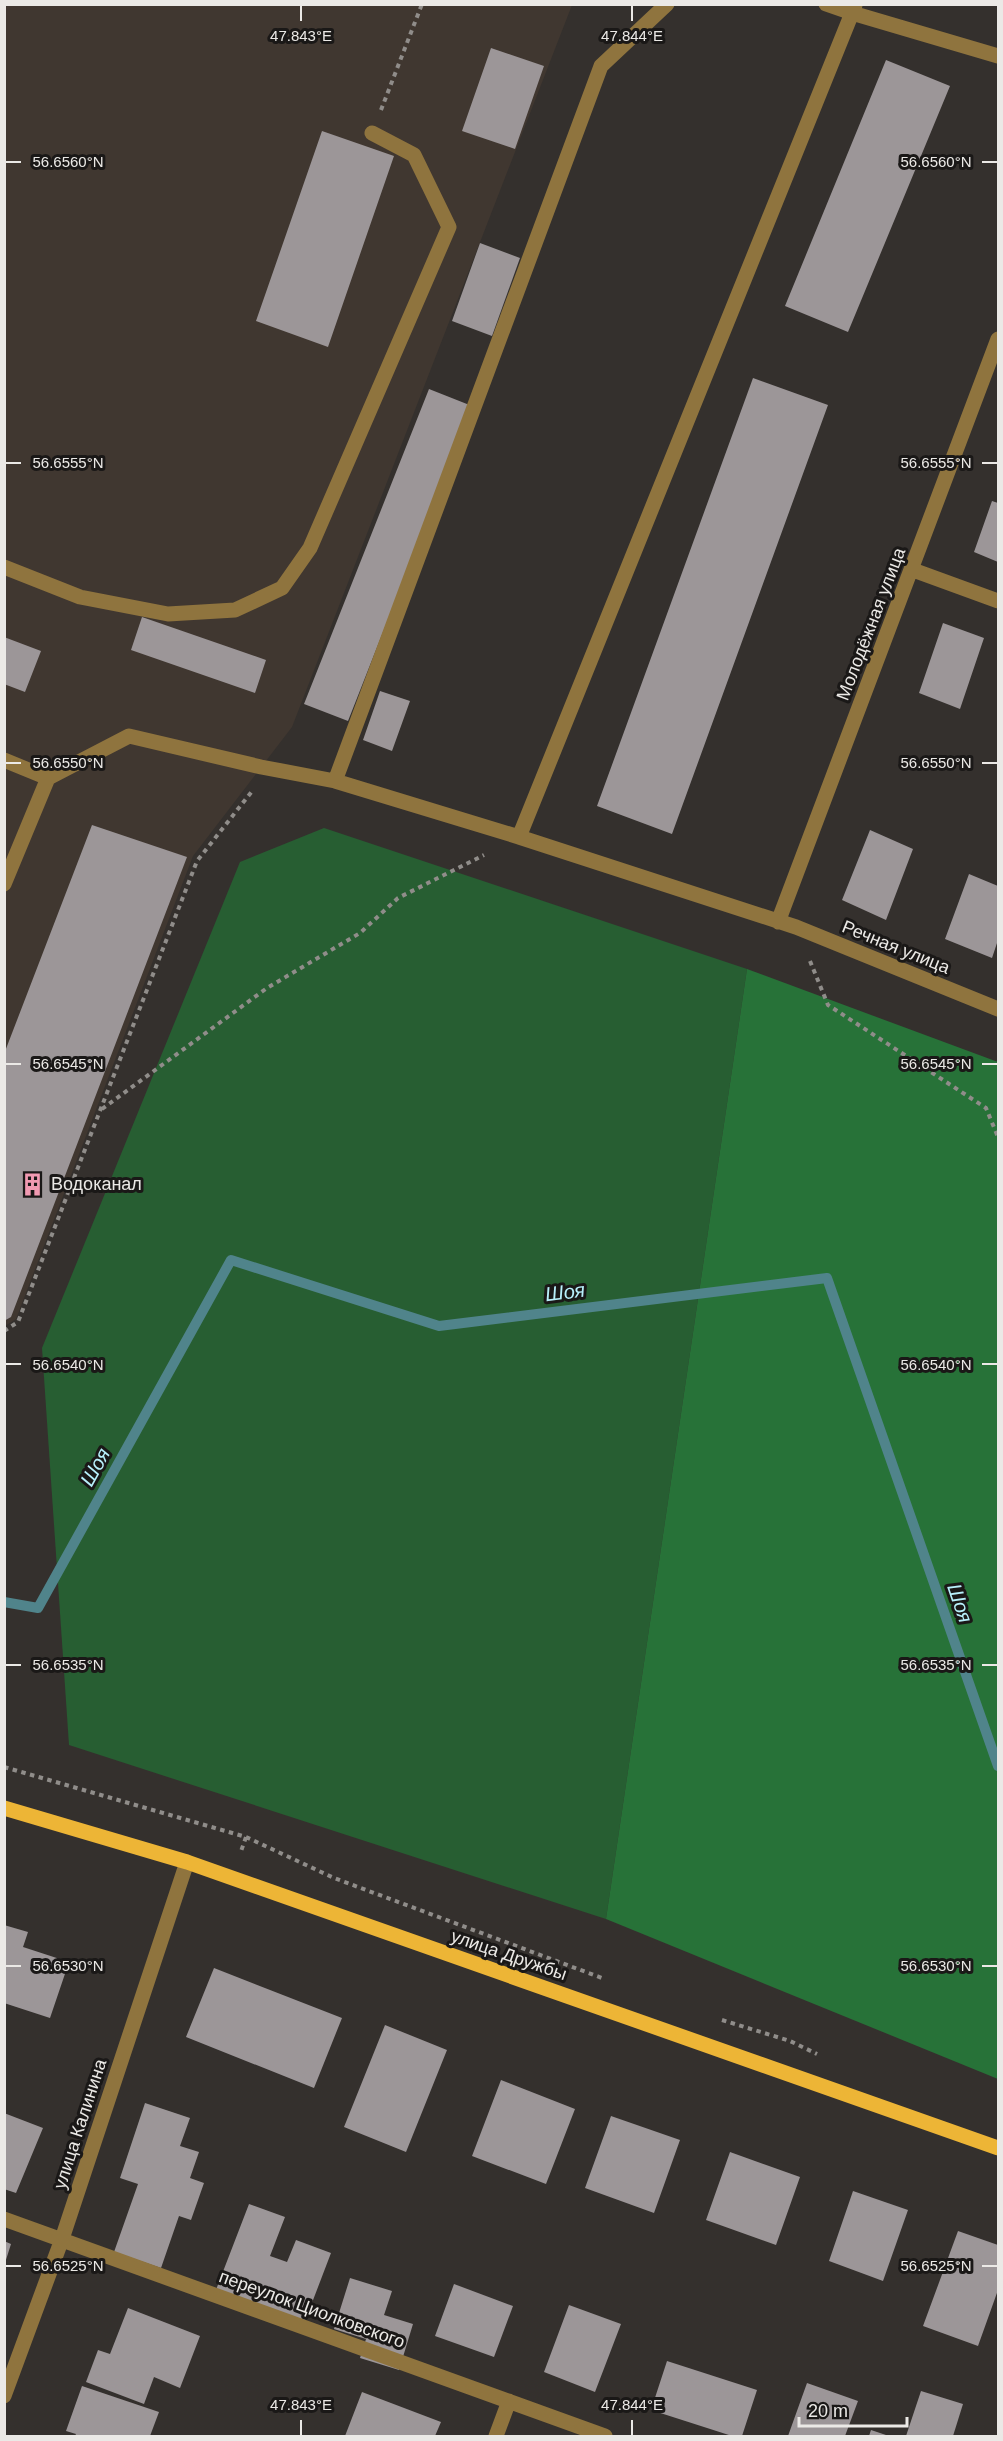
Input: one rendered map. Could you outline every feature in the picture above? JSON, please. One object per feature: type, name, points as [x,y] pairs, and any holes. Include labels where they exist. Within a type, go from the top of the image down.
[{"type":"main road","name":"улица Дружбы","points":[[4,1808],[187,1862],[999,2148]]},
{"type":"street","points":[[335,781],[601,66],[667,4]]},
{"type":"street","points":[[825,4],[853,9],[999,56]]},
{"type":"street","points":[[519,837],[853,9]]},
{"type":"street","points":[[4,567],[80,597],[168,614],[235,610],[282,588],[310,548],[448,227],[414,155],[372,133]]},
{"type":"street","name":"Молодёжная улица","points":[[778,922],[999,339]]},
{"type":"street","points":[[913,570],[999,601]]},
{"type":"street","name":"Речная улица","points":[[48,778],[129,736],[270,769],[335,781],[519,837],[796,927],[999,1009]]},
{"type":"street","points":[[4,760],[48,778],[4,884]]},
{"type":"street","name":"улица Калинина","points":[[4,2396],[63,2239],[187,1862]]},
{"type":"street","name":"переулок Циолковского","points":[[4,2219],[605,2436]]},
{"type":"street","points":[[496,2436],[509,2401]]},
{"type":"path","points":[[372,133],[422,4]]},
{"type":"path","points":[[4,1331],[18,1322],[197,861],[270,769]]},
{"type":"path","points":[[100,1110],[267,988],[360,933],[398,898],[519,837]]},
{"type":"path","points":[[796,927],[828,1005],[986,1108],[999,1137]]},
{"type":"path","points":[[4,1767],[246,1837],[334,1878],[612,1981]]},
{"type":"path","points":[[233,1878],[246,1837]]},
{"type":"path","points":[[710,2016],[790,2041],[822,2056]]},
{"type":"shaded area","name":"Водоканал","points":[[5,5],[572,5],[292,727],[193,856],[16,1319],[5,1326]]},
{"type":"green space","points":[[324,828],[747,969],[606,1919],[69,1745],[42,1348],[240,862]]},
{"type":"green space","points":[[747,969],[998,1062],[998,2079],[606,1919]]},
{"type":"building","points":[[491,48],[544,66],[515,149],[462,131]]},
{"type":"building","points":[[886,60],[950,86],[848,332],[785,306]]},
{"type":"building","points":[[322,131],[394,156],[328,347],[256,321]]},
{"type":"building","points":[[480,243],[520,258],[492,336],[452,321]]},
{"type":"building","points":[[753,378],[828,405],[672,834],[597,806]]},
{"type":"building","points":[[429,389],[472,406],[348,721],[304,704]]},
{"type":"building","points":[[992,501],[998,503],[998,562],[974,552]]},
{"type":"building","points":[[142,617],[266,660],[255,693],[131,650]]},
{"type":"building","points":[[943,623],[984,638],[960,709],[919,693]]},
{"type":"building","points":[[4,637],[41,651],[25,692],[4,684]]},
{"type":"building","points":[[380,691],[410,701],[392,751],[363,740]]},
{"type":"building","name":"Водоканал","points":[[92,825],[187,857],[11,1317],[4,1321],[4,1054]]},
{"type":"building","points":[[870,830],[913,849],[886,920],[842,900]]},
{"type":"building","points":[[969,874],[998,886],[998,940],[992,958],[945,939]]},
{"type":"building","points":[[4,1925],[28,1932],[23,1947],[69,1962],[50,2018],[4,2003]]},
{"type":"building","points":[[214,1968],[342,2018],[314,2088],[186,2037]]},
{"type":"building","points":[[385,2025],[447,2050],[406,2152],[344,2127]]},
{"type":"building","points":[[501,2080],[575,2109],[546,2184],[472,2156]]},
{"type":"building","points":[[145,2103],[190,2118],[180,2146],[199,2152],[190,2178],[204,2183],[191,2220],[179,2216],[161,2268],[114,2252],[138,2184],[120,2178]]},
{"type":"building","points":[[4,2113],[43,2128],[16,2193],[4,2189]]},
{"type":"building","points":[[611,2116],[680,2140],[654,2213],[585,2188]]},
{"type":"building","points":[[730,2152],[800,2177],[776,2245],[706,2220]]},
{"type":"building","points":[[853,2191],[908,2210],[883,2281],[829,2261]]},
{"type":"building","points":[[249,2204],[285,2217],[270,2256],[287,2262],[296,2240],[331,2253],[302,2329],[214,2295]]},
{"type":"building","points":[[958,2231],[998,2245],[998,2290],[978,2346],[923,2326]]},
{"type":"building","points":[[4,2241],[11,2244],[5,2263],[4,2263]]},
{"type":"building","points":[[350,2278],[392,2291],[384,2315],[413,2324],[399,2370],[360,2358],[366,2339],[334,2329]]},
{"type":"building","points":[[454,2284],[513,2306],[494,2357],[435,2336]]},
{"type":"building","points":[[569,2305],[621,2324],[595,2392],[544,2372]]},
{"type":"building","points":[[128,2308],[200,2336],[180,2388],[154,2377],[144,2404],[86,2382],[98,2350],[110,2354]]},
{"type":"building","points":[[667,2361],[757,2390],[742,2436],[732,2436],[651,2410]]},
{"type":"building","points":[[807,2383],[858,2401],[845,2436],[788,2436]]},
{"type":"building","points":[[82,2386],[159,2412],[150,2436],[75,2436],[76,2434],[66,2431]]},
{"type":"building","points":[[921,2391],[963,2404],[953,2436],[906,2436]]},
{"type":"building","points":[[362,2392],[441,2422],[435,2436],[345,2436]]},
{"type":"building","points":[[871,2430],[889,2436],[869,2436]]},
{"type":"waterway","name":"Шоя","points":[[4,1602],[38,1608],[231,1260],[439,1326],[827,1278],[998,1766]]},
{"type":"place","name":"Водоканал","points":[[33,1184]]}]
